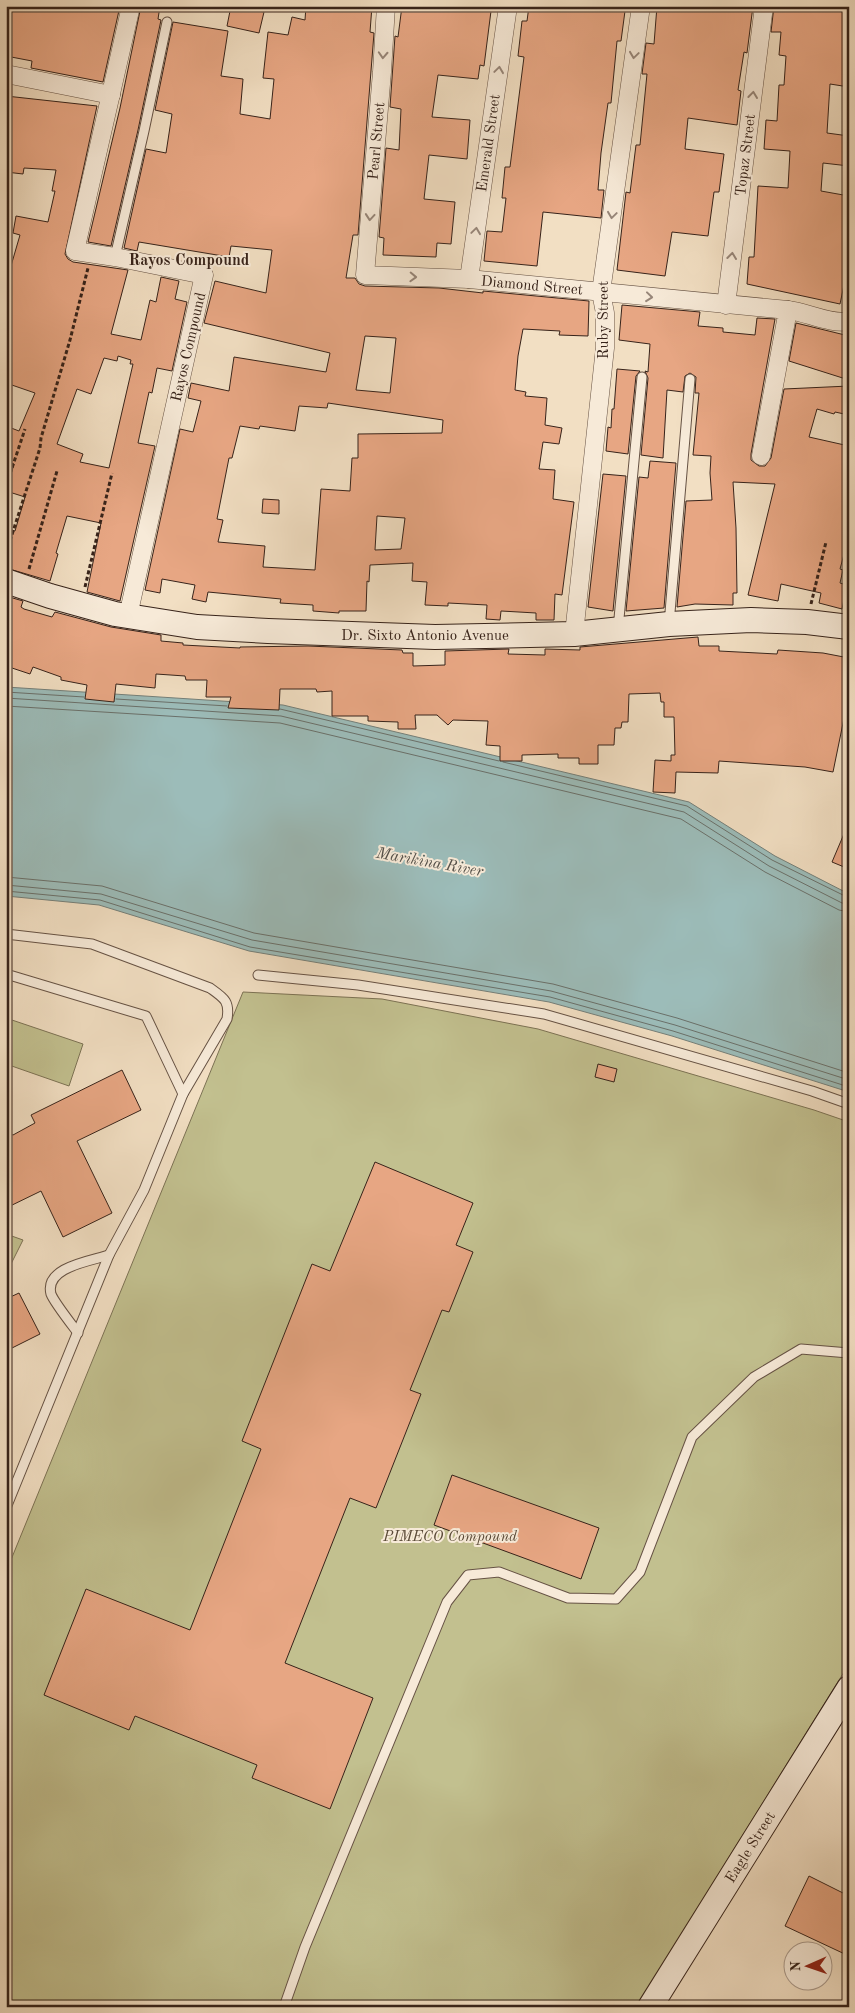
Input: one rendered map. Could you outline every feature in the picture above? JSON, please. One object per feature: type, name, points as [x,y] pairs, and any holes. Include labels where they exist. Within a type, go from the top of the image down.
[{"type":"main road","name":"Dr. Sixto Antonio Avenue","points":[[6,581],[81,605],[128,616],[197,627],[294,633],[435,637],[574,634],[669,624],[751,620],[807,622],[849,627]]},
{"type":"main road","name":"Eagle Street","points":[[650,2007],[849,1688]]},
{"type":"street","name":"Rayos Compound","points":[[128,616],[204,275],[75,251],[131,6]]},
{"type":"street","name":"Pearl Street","points":[[365,275],[382,82],[386,6]]},
{"type":"street","name":"Emerald Street","points":[[469,279],[508,6]]},
{"type":"street","name":"Ruby Street","points":[[574,634],[605,348],[605,313],[601,292],[641,6]]},
{"type":"street","name":"Topaz Street","points":[[726,305],[764,6]]},
{"type":"street","points":[[6,74],[111,95]]},
{"type":"street","name":"Diamond Street","points":[[365,275],[469,279],[800,311],[838,322],[849,321]]},
{"type":"street","points":[[761,456],[788,310]]},
{"type":"lane","points":[[115,257],[167,22]]},
{"type":"lane","points":[[618,629],[642,377]]},
{"type":"lane","points":[[669,624],[690,379]]},
{"type":"lane","points":[[6,934],[92,944],[210,988],[223,997],[229,1007],[227,1019],[183,1094],[144,1190],[109,1255],[6,1508]]},
{"type":"lane","points":[[6,974],[146,1016],[183,1094]]},
{"type":"lane","points":[[258,974],[358,984],[544,1014],[812,1091],[849,1104]]},
{"type":"lane","points":[[78,1333],[51,1294],[53,1279],[63,1269],[109,1255]]},
{"type":"lane","points":[[284,2007],[305,1947],[448,1602],[468,1575],[499,1572],[568,1598],[616,1599],[640,1572],[692,1437],[754,1377],[801,1349],[849,1353]]},
{"type":"path","points":[[6,554],[40,448],[40,438],[70,340],[90,259]]},
{"type":"path","points":[[6,486],[25,429]]},
{"type":"path","points":[[28,571],[57,471]]},
{"type":"path","points":[[81,605],[112,473]]},
{"type":"path","points":[[807,622],[826,542]]},
{"type":"green space","name":"PIMECO Compound","points":[[243,992],[382,999],[538,1029],[849,1122],[849,1664],[636,2007],[6,2007],[6,1572]]},
{"type":"green space","points":[[6,1018],[83,1044],[69,1086],[6,1064]]},
{"type":"green space","points":[[6,1234],[23,1240],[6,1274]]},
{"type":"water","name":"Marikina River","points":[[6,687],[283,705],[689,802],[775,856],[849,894],[849,1092],[672,1036],[549,1002],[249,951],[99,905],[6,896]]},
{"type":"building","points":[[6,6],[120,6],[103,82],[31,68],[32,61],[6,56]]},
{"type":"building","points":[[141,6],[160,6],[158,19],[161,20],[138,130],[111,246],[88,242],[120,108]]},
{"type":"building","points":[[231,6],[264,12],[259,33],[227,26]]},
{"type":"building","points":[[306,6],[372,6],[370,32],[374,33],[358,235],[353,235],[346,278],[355,278],[359,284],[365,286],[439,288],[589,301],[588,336],[559,335],[560,331],[523,329],[518,356],[515,390],[526,392],[525,396],[547,398],[545,425],[562,428],[559,444],[543,442],[539,469],[555,470],[553,499],[574,502],[562,595],[555,594],[554,620],[536,620],[536,613],[501,611],[500,620],[486,619],[487,605],[448,603],[448,606],[425,605],[427,582],[412,581],[413,563],[370,565],[369,582],[367,581],[366,611],[339,611],[339,613],[313,611],[313,605],[280,603],[281,599],[208,592],[206,602],[192,599],[195,585],[162,579],[160,593],[145,590],[180,429],[193,432],[201,401],[188,398],[191,383],[229,391],[234,357],[326,372],[330,353],[204,323],[215,281],[266,293],[272,250],[231,246],[229,257],[139,242],[137,251],[124,248],[146,149],[166,153],[172,114],[155,110],[173,22],[228,31],[221,76],[243,79],[240,114],[270,119],[274,79],[263,78],[268,32],[288,35],[292,17],[305,20]],"holes":[[[365,336],[396,338],[390,393],[356,390]],[[328,403],[443,420],[442,433],[358,434],[358,458],[352,458],[350,491],[321,489],[315,570],[263,567],[265,546],[218,542],[223,520],[217,519],[229,458],[232,458],[240,426],[259,429],[260,426],[295,431],[299,406],[327,408]],[[377,516],[405,518],[401,549],[375,550]]]},
{"type":"building","points":[[402,6],[454,6],[491,11],[484,66],[480,65],[478,79],[438,75],[432,117],[470,120],[467,159],[429,155],[424,199],[455,202],[451,244],[437,243],[436,257],[383,255],[384,238],[379,237],[386,148],[399,150],[401,109],[390,107],[395,36],[398,37]]},
{"type":"building","points":[[529,6],[606,6],[605,8],[625,11],[621,41],[617,41],[611,103],[608,103],[601,153],[598,190],[604,190],[601,218],[543,212],[537,266],[484,261],[487,231],[502,232],[506,198],[502,198],[505,167],[510,167],[524,57],[518,56],[522,21],[527,21]]},
{"type":"building","points":[[657,6],[753,6],[747,53],[744,52],[738,90],[741,91],[737,125],[688,118],[685,149],[724,154],[719,192],[714,192],[708,236],[672,232],[665,276],[617,270],[626,192],[630,193],[636,145],[640,145],[647,74],[642,74],[646,43],[654,44]]},
{"type":"building","points":[[774,6],[849,6],[849,87],[830,84],[827,133],[849,136],[849,166],[823,163],[821,191],[849,196],[849,261],[840,304],[747,284],[749,257],[754,257],[758,186],[788,188],[790,151],[764,149],[766,120],[777,121],[779,85],[784,85],[786,56],[779,55],[781,32],[771,32]]},
{"type":"building","points":[[6,96],[97,106],[65,254],[73,262],[128,270],[111,334],[141,340],[150,300],[156,302],[161,277],[179,281],[175,299],[187,302],[172,371],[157,368],[152,393],[149,392],[138,443],[155,446],[120,601],[87,592],[101,523],[67,516],[50,581],[6,568],[6,528],[15,531],[25,497],[6,491],[14,464],[6,461],[6,426],[19,431],[35,393],[6,383],[6,283],[20,235],[13,233],[16,216],[48,222],[55,191],[52,191],[56,170],[24,168],[23,174],[6,172]],"holes":[[[118,356],[131,360],[130,364],[133,364],[109,468],[80,462],[83,454],[57,444],[77,389],[91,394],[104,358],[117,361]]]},
{"type":"building","points":[[622,305],[700,312],[698,326],[723,328],[723,332],[755,335],[757,318],[775,319],[751,454],[751,460],[759,466],[765,466],[771,458],[784,389],[849,386],[849,415],[835,412],[834,414],[817,409],[809,437],[849,446],[849,536],[840,569],[843,570],[840,583],[847,585],[842,609],[819,603],[821,593],[781,584],[778,601],[748,595],[775,484],[733,482],[737,593],[733,593],[733,605],[695,604],[677,607],[686,501],[712,500],[711,456],[693,455],[699,393],[695,393],[696,377],[690,373],[685,376],[683,392],[667,390],[663,458],[641,455],[648,378],[645,371],[648,372],[650,344],[619,340]]},
{"type":"building","points":[[796,323],[849,336],[849,380],[789,361]]},
{"type":"building","points":[[617,369],[640,371],[636,376],[628,454],[606,451],[608,427],[611,428],[612,409],[614,409]]},
{"type":"building","points":[[650,461],[676,463],[664,608],[626,611],[639,477],[648,478]]},
{"type":"building","points":[[603,474],[626,476],[613,611],[588,607]]},
{"type":"building","points":[[263,499],[279,500],[279,514],[262,513]]},
{"type":"building","points":[[6,596],[23,601],[21,607],[24,609],[52,617],[55,612],[111,627],[161,635],[161,641],[183,643],[183,645],[240,648],[308,646],[402,650],[403,653],[413,653],[413,666],[445,665],[445,651],[509,649],[508,654],[545,655],[545,649],[580,650],[580,647],[698,637],[699,646],[719,646],[719,651],[777,654],[778,650],[823,653],[849,658],[849,694],[833,772],[805,767],[719,761],[718,773],[676,772],[675,793],[653,792],[655,760],[671,761],[671,755],[675,755],[674,717],[664,717],[664,702],[661,702],[660,693],[629,694],[628,722],[622,722],[621,728],[615,728],[614,745],[598,745],[598,764],[579,764],[579,758],[558,758],[558,754],[522,755],[522,761],[500,761],[500,746],[486,745],[488,721],[453,720],[448,725],[437,715],[415,715],[416,729],[398,729],[398,722],[368,721],[368,716],[332,716],[332,691],[317,692],[316,689],[280,689],[279,710],[228,708],[231,697],[206,697],[207,680],[186,680],[185,676],[156,674],[155,688],[116,684],[114,702],[85,699],[87,685],[61,680],[61,677],[33,667],[30,674],[6,666]]},
{"type":"building","points":[[849,822],[849,869],[832,862]]},
{"type":"building","points":[[598,1064],[617,1069],[614,1082],[595,1077]]},
{"type":"building","points":[[122,1070],[141,1110],[77,1141],[112,1213],[63,1237],[41,1191],[6,1208],[6,1133],[13,1135],[35,1123],[31,1115]]},
{"type":"building","points":[[375,1162],[473,1203],[456,1245],[473,1252],[449,1312],[442,1310],[410,1390],[421,1394],[376,1508],[350,1498],[285,1663],[373,1698],[330,1809],[252,1778],[257,1765],[135,1716],[129,1730],[44,1695],[86,1589],[190,1630],[261,1449],[242,1441],[312,1264],[330,1271]]},
{"type":"building","points":[[19,1293],[40,1334],[6,1351],[6,1299]]},
{"type":"building","points":[[452,1475],[599,1528],[581,1579],[434,1525]]},
{"type":"building","points":[[809,1876],[849,1896],[849,1956],[832,1948],[832,1940],[815,1940],[785,1926]]},
{"type":"district","name":"Rayos Compound","points":[[189,259]]}]
